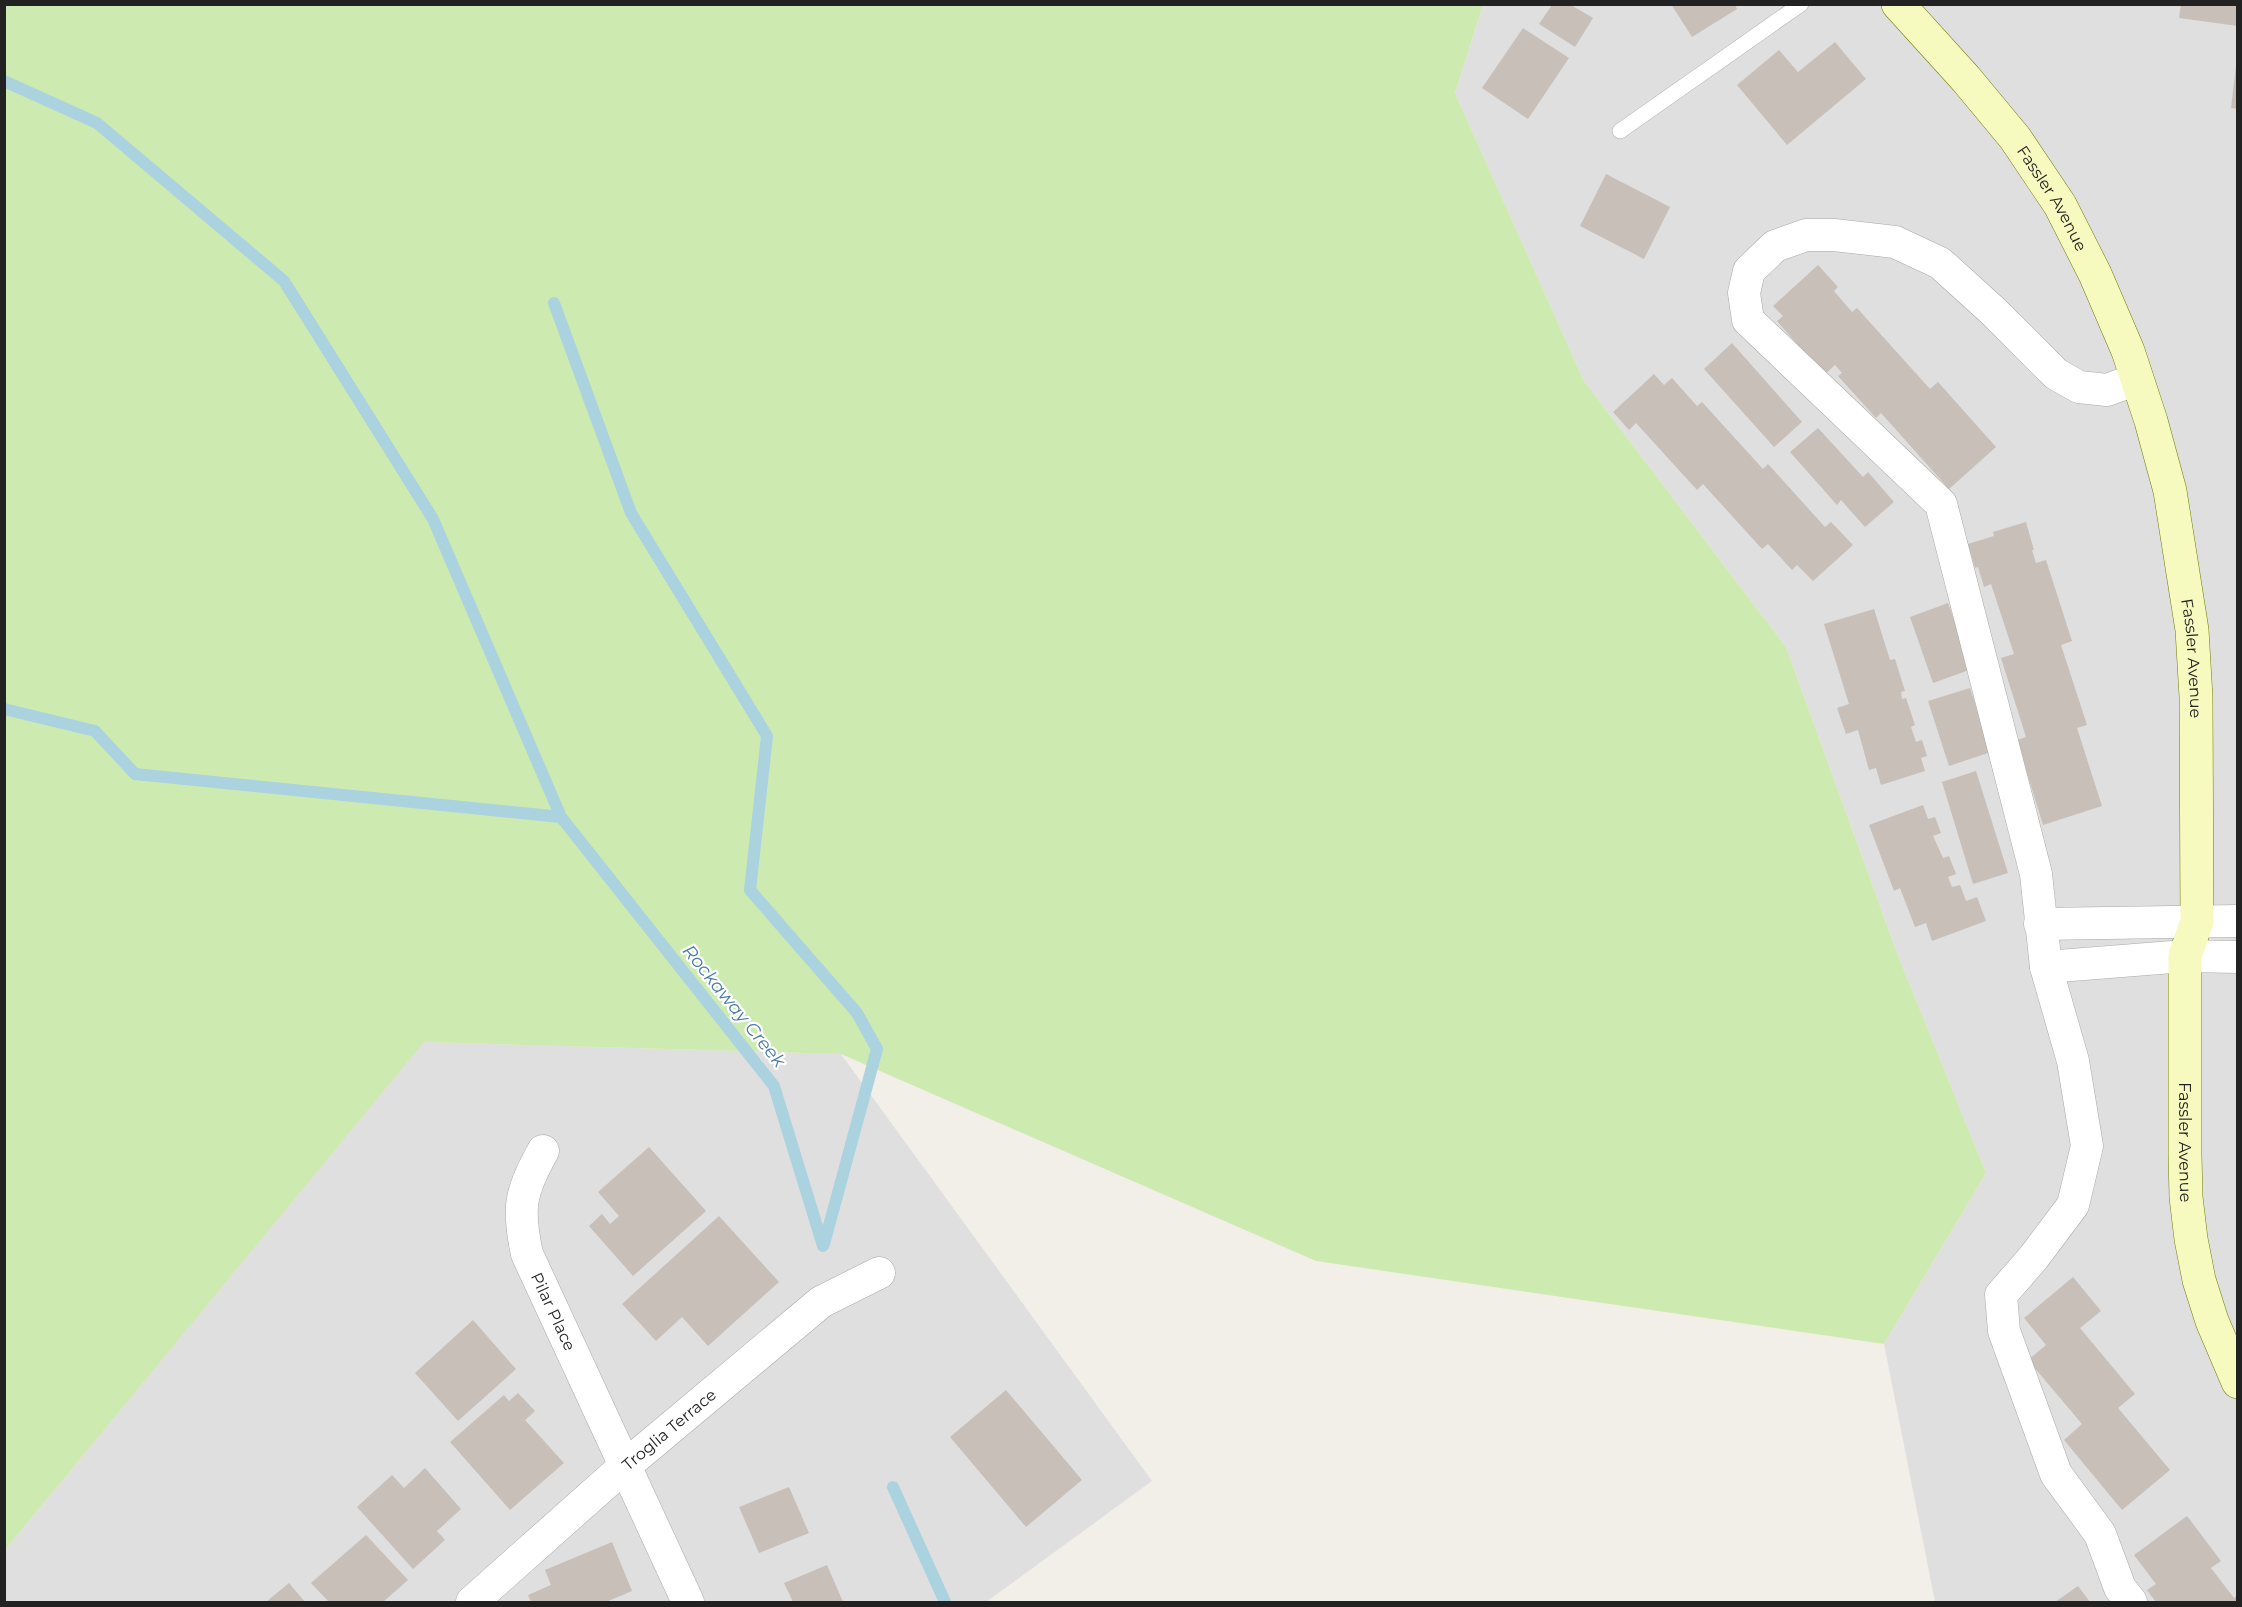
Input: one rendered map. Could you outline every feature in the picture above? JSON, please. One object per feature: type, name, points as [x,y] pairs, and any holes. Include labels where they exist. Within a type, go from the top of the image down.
[{"type":"street","name":"Fassler Avenue","points":[[1898,4],[1966,79],[2015,138],[2060,205],[2095,274],[2128,351],[2151,421],[2170,491],[2192,630],[2196,697],[2196,921],[2185,956],[2186,1197],[2199,1280],[2211,1321],[2238,1382]]},
{"type":"street","points":[[2131,1602],[2120,1588],[2100,1534],[2056,1474],[2004,1331],[2001,1295],[2034,1257],[2073,1205],[2087,1146],[2073,1061],[2046,967],[2036,874],[1941,504],[1749,320],[1744,293],[1749,271],[1775,246],[1806,235],[1834,235],[1895,242],[1940,263],[1993,311],[2056,374],[2079,387],[2107,390],[2137,380]]},
{"type":"street","points":[[2040,924],[2238,921]]},
{"type":"street","points":[[2046,967],[2185,956],[2238,957]]},
{"type":"street","name":"Pilar Place","points":[[543,1151],[529,1176],[521,1201],[521,1226],[527,1254],[687,1602]]},
{"type":"street","name":"Troglia Terrace","points":[[472,1602],[625,1466],[822,1302],[879,1273]]},
{"type":"lane","points":[[1620,131],[1801,4]]},
{"type":"shaded area","points":[[1483,5],[2237,5],[2237,1602],[1935,1602],[1884,1344],[1986,1173],[1897,953],[1786,647],[1584,381],[1455,93]]},
{"type":"shaded area","points":[[423,1042],[841,1054],[1152,1481],[986,1602],[5,1602],[5,1550]]},
{"type":"green space","points":[[5,4],[1483,5],[1455,93],[1584,381],[1786,647],[1897,953],[1986,1173],[1884,1344],[1316,1261],[841,1054],[424,1042],[5,1550]]},
{"type":"building","points":[[1671,4],[1735,4],[1737,9],[1692,37]]},
{"type":"building","points":[[2181,4],[2238,4],[2238,26],[2179,18]]},
{"type":"building","points":[[1552,5],[1571,5],[1593,18],[1575,47],[1539,24]]},
{"type":"building","points":[[1523,28],[1569,58],[1528,119],[1482,88]]},
{"type":"building","points":[[1835,42],[1866,79],[1787,145],[1737,85],[1779,50],[1798,72]]},
{"type":"building","points":[[2236,66],[2238,66],[2238,109],[2231,108]]},
{"type":"building","points":[[1606,174],[1670,207],[1644,259],[1580,226]]},
{"type":"building","points":[[1818,265],[1838,287],[1834,291],[1852,312],[1857,308],[1930,389],[1938,382],[1996,447],[1949,489],[1881,413],[1876,418],[1838,376],[1842,373],[1835,365],[1824,375],[1777,321],[1783,316],[1773,306]]},
{"type":"building","points":[[1732,343],[1802,422],[1774,447],[1704,369]]},
{"type":"building","points":[[1654,374],[1664,385],[1672,378],[1697,406],[1702,402],[1763,469],[1768,464],[1825,527],[1831,522],[1853,545],[1813,581],[1797,565],[1792,570],[1768,544],[1762,549],[1703,484],[1697,490],[1636,423],[1629,430],[1613,412]]},
{"type":"building","points":[[1818,428],[1863,477],[1868,472],[1894,502],[1865,527],[1841,500],[1837,505],[1790,452]]},
{"type":"building","points":[[2026,522],[2036,563],[2046,560],[2072,641],[2061,645],[2087,725],[2077,728],[2102,806],[2043,825],[2017,740],[2026,737],[2001,658],[2014,654],[1991,584],[1984,587],[1978,567],[1975,568],[1968,544],[1994,536],[1993,532]]},
{"type":"building","points":[[1948,603],[1972,669],[1933,683],[1910,617]]},
{"type":"building","points":[[1874,609],[1890,660],[1895,659],[1905,691],[1901,692],[1902,699],[1906,698],[1915,725],[1911,727],[1916,742],[1922,740],[1927,756],[1921,758],[1925,771],[1881,785],[1876,768],[1869,770],[1858,730],[1846,734],[1837,708],[1849,704],[1824,624]]},
{"type":"building","points":[[1970,688],[1991,752],[1949,766],[1928,701]]},
{"type":"building","points":[[1976,771],[2008,873],[1973,884],[1942,782]]},
{"type":"building","points":[[1923,805],[1928,819],[1935,817],[1941,833],[1933,836],[1943,858],[1949,856],[1956,874],[1948,877],[1952,887],[1960,885],[1966,901],[1977,897],[1986,921],[1932,941],[1926,923],[1915,927],[1900,888],[1894,891],[1869,825]]},
{"type":"building","points":[[649,1147],[706,1211],[633,1276],[589,1226],[602,1214],[610,1224],[619,1216],[598,1192]]},
{"type":"building","points":[[719,1216],[779,1282],[708,1346],[682,1317],[656,1341],[622,1304]]},
{"type":"building","points":[[2073,1277],[2101,1311],[2080,1328],[2135,1394],[2118,1408],[2170,1470],[2122,1510],[2064,1440],[2082,1424],[2028,1360],[2046,1345],[2024,1318]]},
{"type":"building","points":[[473,1320],[516,1369],[458,1421],[415,1373]]},
{"type":"building","points":[[1006,1390],[1082,1480],[1026,1527],[950,1437]]},
{"type":"building","points":[[518,1393],[535,1411],[525,1420],[564,1463],[510,1510],[450,1442],[504,1395],[509,1401]]},
{"type":"building","points":[[425,1468],[461,1509],[437,1531],[445,1540],[413,1569],[357,1507],[392,1475],[404,1488]]},
{"type":"building","points":[[789,1487],[809,1533],[759,1553],[739,1507]]},
{"type":"building","points":[[2187,1516],[2221,1561],[2211,1568],[2234,1598],[2238,1595],[2238,1602],[2156,1602],[2147,1590],[2156,1584],[2134,1555]]},
{"type":"building","points":[[366,1535],[408,1580],[383,1602],[329,1602],[311,1583]]},
{"type":"building","points":[[612,1542],[632,1591],[606,1602],[531,1602],[528,1595],[551,1585],[545,1570]]},
{"type":"building","points":[[827,1565],[843,1602],[793,1602],[784,1583]]},
{"type":"building","points":[[289,1583],[305,1602],[266,1602]]},
{"type":"building","points":[[2078,1586],[2090,1602],[2055,1602]]},
{"type":"waterway","points":[[4,81],[97,123],[284,281],[433,519],[561,817],[774,1086],[823,1246]]},
{"type":"waterway","points":[[554,303],[631,513],[767,736],[750,890],[857,1013],[877,1049],[824,1244]]},
{"type":"waterway","points":[[4,709],[95,731],[135,774],[561,817]]},
{"type":"waterway","name":"Rockaway Creek","points":[[893,1487],[945,1602]]}]
